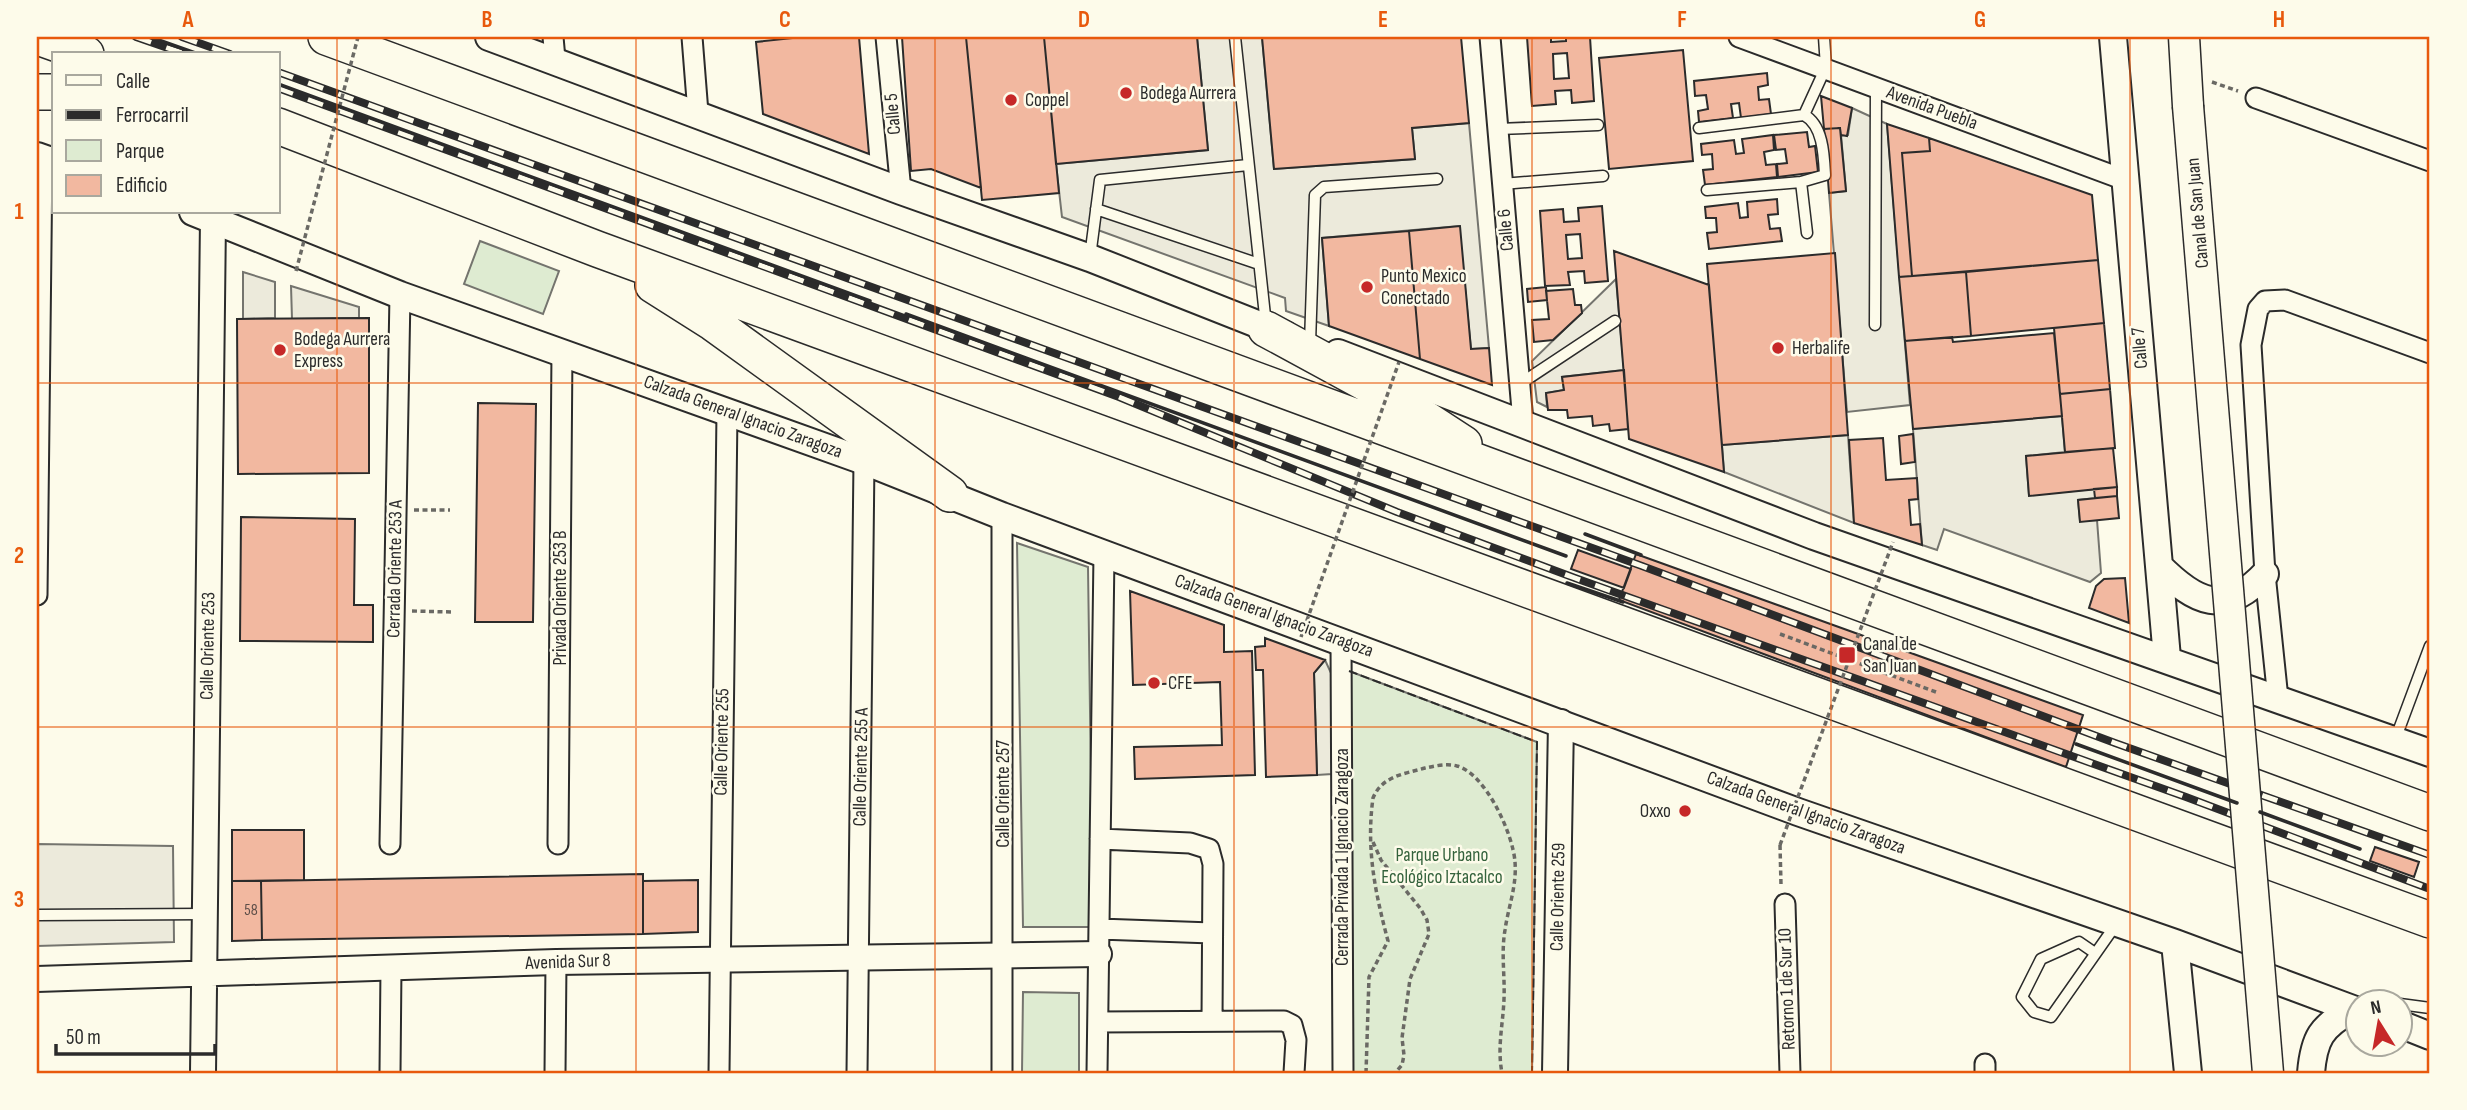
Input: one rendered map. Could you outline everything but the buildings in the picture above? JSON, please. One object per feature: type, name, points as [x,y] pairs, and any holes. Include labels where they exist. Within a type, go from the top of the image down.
[{"type":"highway","points":[[38,37],[80,52]]},
{"type":"highway","points":[[326,37],[2430,813]]},
{"type":"highway","points":[[280,127],[597,249],[2430,920]]},
{"type":"highway","points":[[597,249],[713,323],[950,494]]},
{"type":"highway","points":[[1266,329],[1451,433],[1497,470]]},
{"type":"main road","points":[[489,37],[554,48],[698,113],[901,191],[1090,258],[1266,329],[1310,342],[1523,422],[1814,536],[2167,658],[2430,753]]},
{"type":"main road","name":"Calle 7","points":[[2113,37],[2167,658]]},
{"type":"main road","points":[[2183,37],[2186,73]]},
{"type":"main road","name":"Canal de San Juan","points":[[2186,73],[2269,1073]]},
{"type":"main road","name":"Calzada General Ignacio Zaragoza","points":[[203,215],[400,295],[864,461],[1002,516],[1798,812],[2175,943],[2344,1006]]},
{"type":"main road","points":[[2159,566],[2191,595],[2207,600],[2238,596],[2265,574]]},
{"type":"main road","points":[[2175,943],[2188,1073]]},
{"type":"main road","points":[[2311,1073],[2313,1045],[2332,1021],[2344,1016]]},
{"type":"street","points":[[692,37],[698,113]]},
{"type":"street","name":"Calle 5","points":[[886,37],[901,191]]},
{"type":"street","name":"Calle 6","points":[[1490,37],[1523,422]]},
{"type":"street","name":"Avenida Puebla","points":[[1739,37],[2125,180]]},
{"type":"street","points":[[2256,97],[2430,161]]},
{"type":"street","points":[[37,595],[44,159]]},
{"type":"street","name":"Calle Oriente 253","points":[[203,215],[203,1073]]},
{"type":"street","name":"Cerrada Oriente 253 A","points":[[390,844],[400,295]]},
{"type":"street","points":[[2278,699],[2265,574],[2250,345],[2258,309],[2265,301],[2285,300],[2430,353]]},
{"type":"street","name":"Privada Oriente 253 B","points":[[558,844],[562,351]]},
{"type":"street","name":"Calle Oriente 255","points":[[719,1073],[727,412]]},
{"type":"street","name":"Calle Oriente 255 A","points":[[857,1073],[864,461]]},
{"type":"street","name":"Calle Oriente 257","points":[[1002,516],[1002,1073]]},
{"type":"street","points":[[1097,1073],[1104,554]]},
{"type":"street","name":"Cerrada Privada 1 Ignacio Zaragoza","points":[[1341,640],[1343,1073]]},
{"type":"street","name":"Calle Oriente 259","points":[[1555,1073],[1561,722]]},
{"type":"street","points":[[1100,839],[1190,843],[1209,849],[1213,864],[1212,1021]]},
{"type":"street","name":"Retorno 1 de Sur 10","points":[[1785,904],[1790,1073]]},
{"type":"street","points":[[1099,929],[1212,933]]},
{"type":"street","name":"Avenida Sur 8","points":[[37,979],[719,958],[1099,954]]},
{"type":"street","points":[[555,1073],[556,962]]},
{"type":"street","points":[[390,1073],[391,967]]},
{"type":"street","points":[[1098,1022],[1276,1020],[1292,1025],[1296,1040],[1294,1073]]},
{"type":"lane","points":[[1235,37],[1266,329]]},
{"type":"lane","points":[[1804,115],[1826,67],[1824,37]]},
{"type":"lane","points":[[1875,325],[1876,87]]},
{"type":"lane","points":[[1699,128],[1804,115],[1814,120],[1818,128],[1825,175],[1801,183],[1707,190]]},
{"type":"lane","points":[[1498,129],[1598,125]]},
{"type":"lane","points":[[1090,258],[1100,180],[1248,165]]},
{"type":"lane","points":[[1502,184],[1603,176]]},
{"type":"lane","points":[[1310,342],[1312,206],[1315,195],[1324,187],[1437,179]]},
{"type":"lane","points":[[1801,183],[1807,233]]},
{"type":"lane","points":[[1096,209],[1259,264]]},
{"type":"lane","points":[[1520,384],[1615,321]]},
{"type":"lane","points":[[2395,740],[2430,646]]},
{"type":"lane","points":[[37,915],[204,914]]},
{"type":"lane","points":[[2095,953],[2079,942],[2041,959],[2022,997],[2034,1012],[2051,1017],[2118,923]]},
{"type":"path","points":[[296,271],[358,37]]},
{"type":"path","points":[[2186,73],[2256,97]]},
{"type":"path","points":[[1301,637],[1399,362]]},
{"type":"path","points":[[396,510],[450,510]]},
{"type":"path","points":[[1780,881],[1780,845],[1893,542]]},
{"type":"path","points":[[394,611],[452,612]]},
{"type":"path","points":[[1780,634],[1936,692]]},
{"type":"path","points":[[1366,1073],[1368,977],[1388,941],[1376,901],[1371,811],[1377,788],[1384,782],[1409,772],[1456,766],[1475,777],[1496,808],[1507,829],[1516,865],[1503,942],[1504,1003],[1499,1051],[1502,1073]]},
{"type":"path","points":[[1372,839],[1381,860],[1420,908],[1427,920],[1429,934],[1410,979],[1402,1038],[1404,1055],[1402,1065],[1395,1073]]},
{"type":"green space","points":[[480,241],[559,271],[543,314],[464,284]]},
{"type":"green space","points":[[1017,543],[1088,567],[1093,927],[1023,927]]},
{"type":"green space","name":"Parque Urbano Ecológico Iztacalco","points":[[1349,671],[1537,742],[1532,1073],[1350,1073]]},
{"type":"green space","points":[[1023,992],[1079,993],[1079,1073],[1022,1073]]},
{"type":"shaded area","points":[[1197,37],[1262,37],[1274,169],[1415,159],[1412,128],[1469,123],[1489,348],[1471,349],[1459,226],[1322,238],[1329,326],[1286,311],[1285,298],[1062,217],[1056,164],[1208,150]]},
{"type":"shaded area","points":[[1852,108],[1887,124],[1910,405],[1847,412],[1829,193],[1846,191],[1841,135],[1848,135]]},
{"type":"shaded area","points":[[243,272],[275,282],[275,318],[243,319]]},
{"type":"shaded area","points":[[1616,279],[1624,370],[1562,377],[1564,390],[1546,393],[1547,407],[1537,402],[1532,361]]},
{"type":"shaded area","points":[[291,286],[359,307],[359,318],[292,319]]},
{"type":"shaded area","points":[[2062,416],[2065,452],[2026,456],[2029,495],[2117,487],[2117,496],[2078,500],[2080,521],[2097,520],[2101,573],[2090,582],[1944,529],[1937,550],[1922,545],[1913,429]]},
{"type":"shaded area","points":[[1848,435],[1854,523],[1724,472],[1722,445]]},
{"type":"shaded area","points":[[1325,660],[1331,673],[1332,774],[1317,775],[1314,673]]},
{"type":"shaded area","points":[[37,844],[173,846],[174,942],[37,946]]},
{"type":"railway","points":[[136,37],[179,52]]},
{"type":"railway","points":[[182,37],[224,52]]},
{"type":"railway","points":[[280,73],[1642,566],[2115,743],[2430,855]]},
{"type":"railway","points":[[280,89],[1119,397],[1397,512],[2186,797],[2430,889]]},
{"type":"fence","points":[[1349,671],[1537,742],[1532,1073]]},
{"type":"wall","points":[[150,37],[192,52]]},
{"type":"wall","points":[[280,85],[870,301]]},
{"type":"wall","points":[[906,314],[1566,556]]},
{"type":"wall","points":[[1585,534],[1641,555]]},
{"type":"wall","points":[[1567,583],[1623,602]]},
{"type":"wall","points":[[2076,744],[2237,803]]},
{"type":"wall","points":[[2260,812],[2360,849]]},
{"type":"place","name":"Bodega Aurrera","points":[[1126,93]]},
{"type":"place","name":"Coppel","points":[[1011,100]]},
{"type":"place","name":"Punto Mexico Conectado","points":[[1367,287]]},
{"type":"place","name":"Herbalife","points":[[1778,348]]},
{"type":"place","name":"Bodega Aurrera Express","points":[[280,350]]},
{"type":"place","name":"Canal de San Juan","points":[[1847,655]]},
{"type":"place","name":"CFE","points":[[1154,683]]},
{"type":"place","name":"Oxxo","points":[[1685,811]]}]
